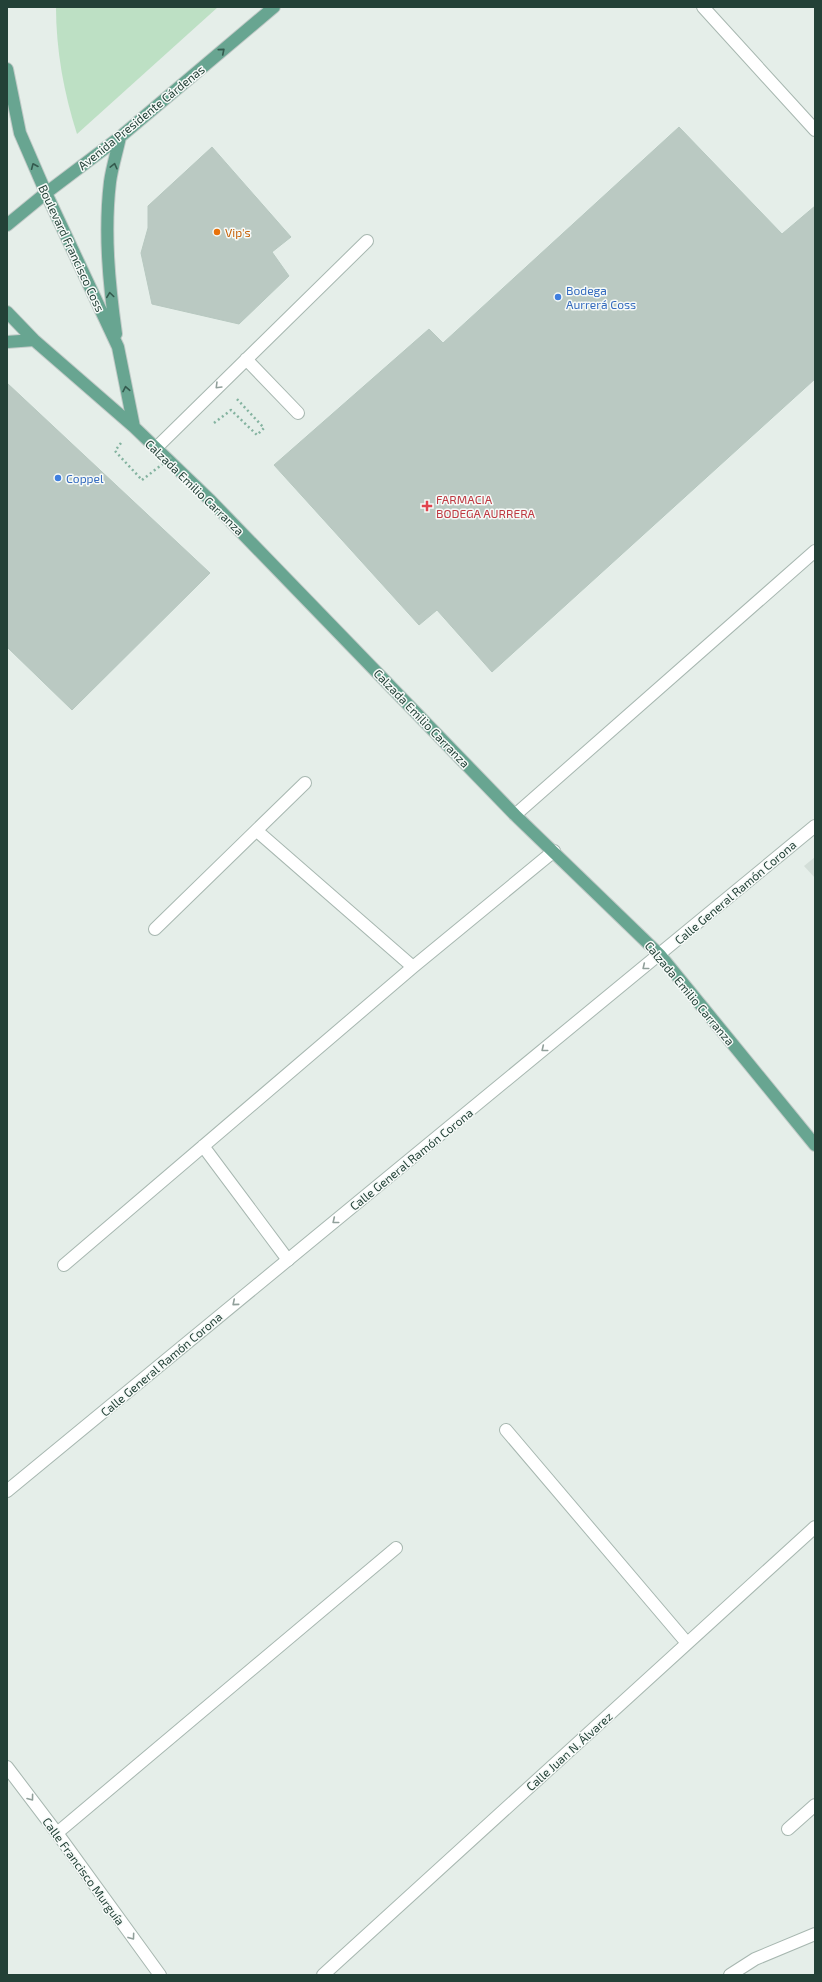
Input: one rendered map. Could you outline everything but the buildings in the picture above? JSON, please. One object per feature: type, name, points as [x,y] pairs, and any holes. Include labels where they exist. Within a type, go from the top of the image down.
[{"type":"main road","name":"Avenida Presidente Cárdenas","points":[[7,225],[46,193],[120,137],[274,7]]},
{"type":"main road","name":"Boulevard Francisco Coss","points":[[7,69],[20,133],[46,193],[118,348],[134,427]]},
{"type":"main road","points":[[118,348],[108,281],[108,222],[110,181],[120,137]]},
{"type":"main road","name":"Calzada Emilio Carranza","points":[[7,312],[34,340],[134,427],[210,500],[515,815],[660,955],[815,1145]]},
{"type":"main road","points":[[7,342],[34,340]]},
{"type":"street","points":[[703,7],[815,130]]},
{"type":"street","points":[[156,448],[367,241]]},
{"type":"street","points":[[246,359],[298,413]]},
{"type":"street","points":[[515,815],[815,551]]},
{"type":"street","points":[[155,929],[257,831],[305,782]]},
{"type":"street","name":"Calle General Ramón Corona","points":[[7,1491],[815,826]]},
{"type":"street","points":[[257,831],[413,966]]},
{"type":"street","points":[[64,1265],[413,966],[554,851]]},
{"type":"street","points":[[203,1146],[288,1260]]},
{"type":"street","points":[[506,1430],[687,1643]]},
{"type":"street","name":"Calle Juan N. Álvarez","points":[[323,1975],[815,1527]]},
{"type":"street","points":[[57,1833],[396,1548]]},
{"type":"street","name":"Calle Francisco Murguía","points":[[7,1767],[160,1975]]},
{"type":"street","points":[[788,1829],[815,1805]]},
{"type":"street","points":[[730,1975],[755,1959],[815,1934]]},
{"type":"path","points":[[214,423],[231,410],[257,435],[264,428],[222,383]]},
{"type":"path","points":[[134,427],[115,451],[142,480],[173,456]]},
{"type":"shaded area","points":[[815,857],[815,878],[804,866]]},
{"type":"green space","points":[[56,7],[218,7],[77,134],[68,103],[59,56]]},
{"type":"place","name":"Vip's","points":[[217,232]]},
{"type":"place","name":"Bodega Aurrerá Coss","points":[[558,297]]},
{"type":"place","name":"Coppel","points":[[58,478]]},
{"type":"place","name":"FARMACIA BODEGA AURRERA","points":[[427,506]]}]
